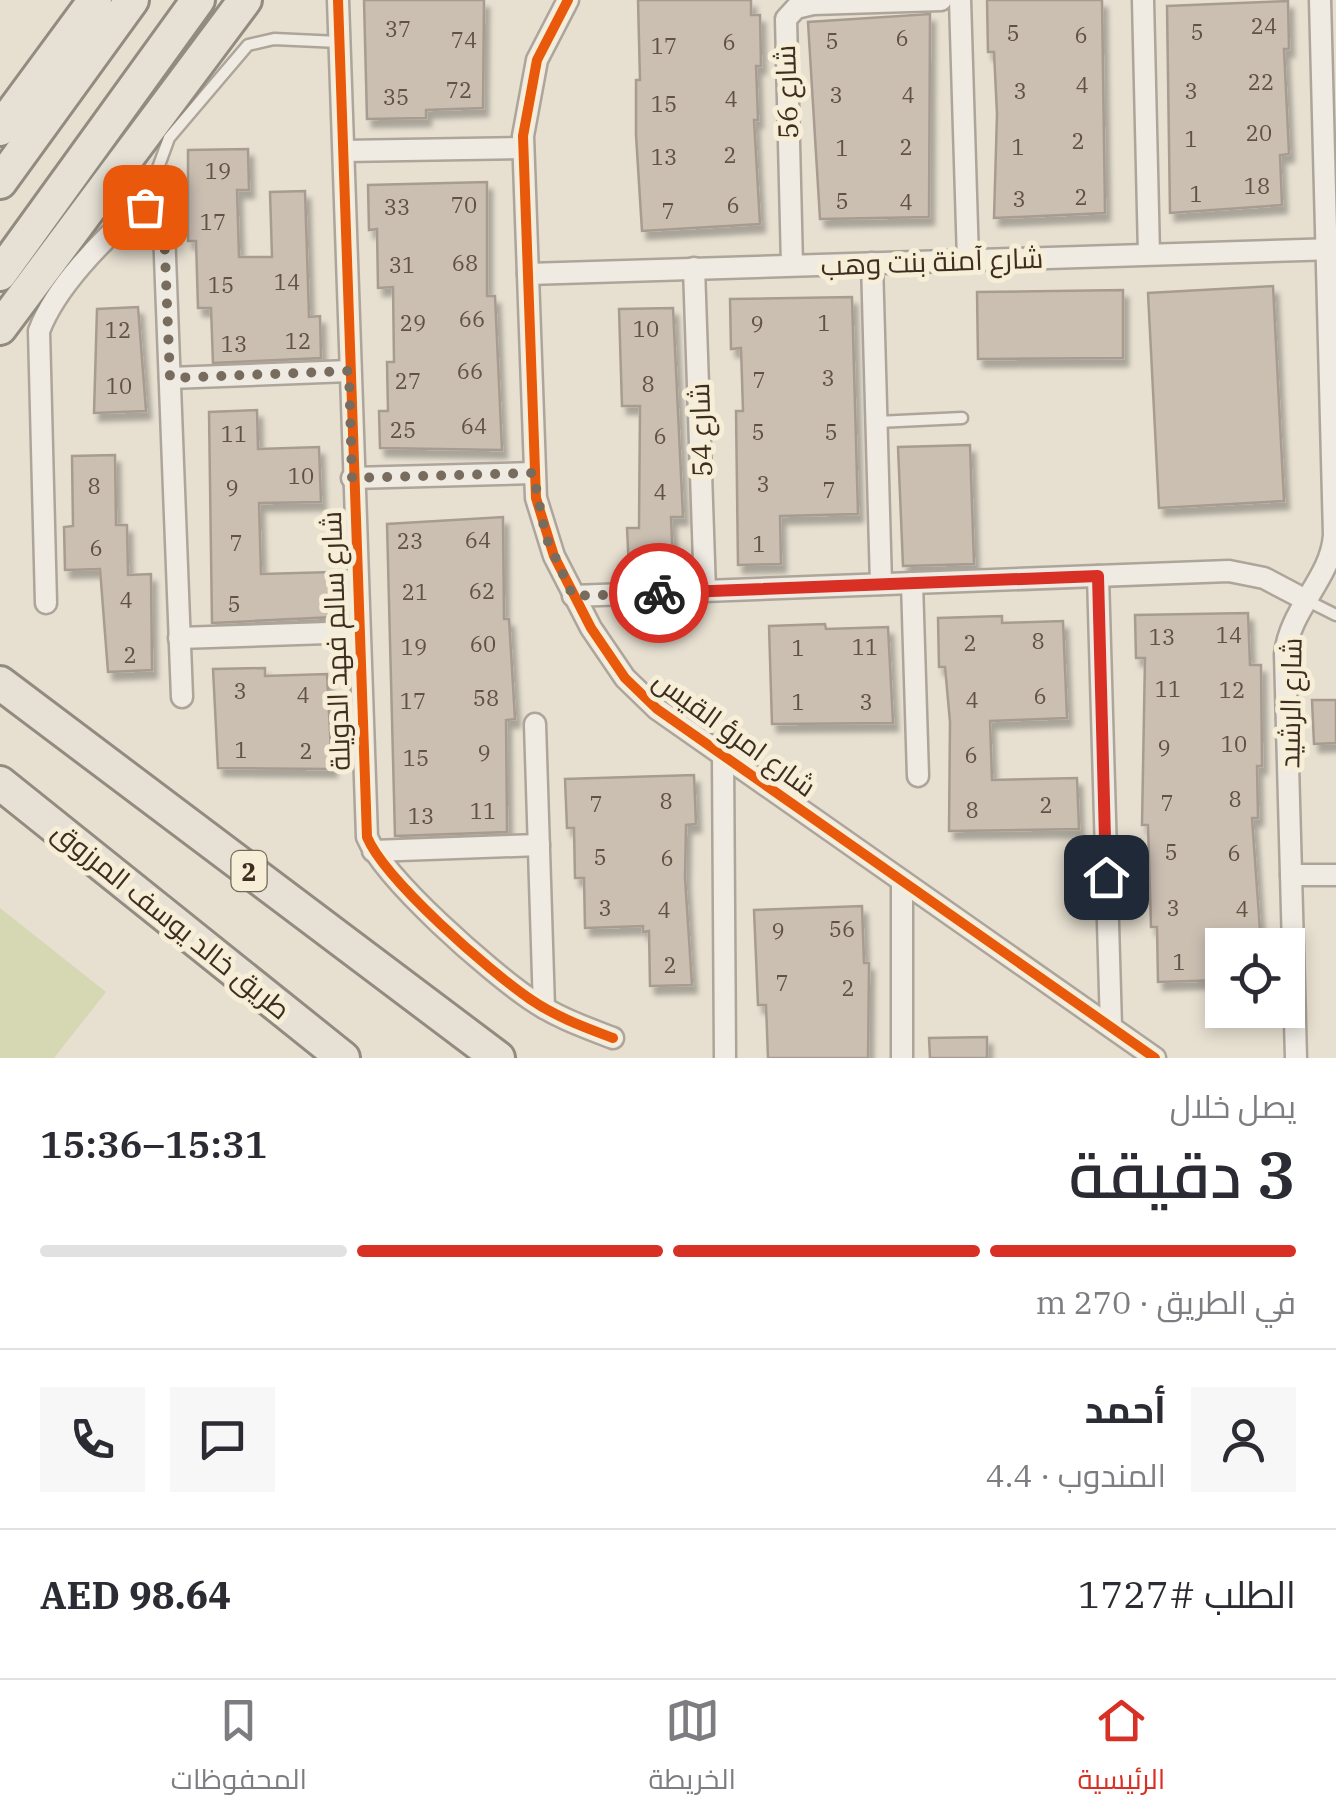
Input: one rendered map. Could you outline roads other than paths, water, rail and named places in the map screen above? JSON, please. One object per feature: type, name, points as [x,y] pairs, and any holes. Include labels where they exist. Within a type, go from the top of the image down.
[{"type":"main road","points":[[0,128],[95,0]]},
{"type":"main road","points":[[0,182],[132,0]]},
{"type":"main road","points":[[0,274],[198,0]]},
{"type":"main road","points":[[0,328],[245,0]]},
{"type":"main road","name":"2","points":[[0,684],[498,1058]]},
{"type":"main road","name":"طريق خالد يوسف المرزوق","points":[[0,783],[343,1058]]},
{"type":"street","name":"شارع سالم فهد الدويلة","points":[[338,0],[364,820],[373,851],[406,889],[513,987],[544,1008],[613,1038]]},
{"type":"street","name":"شارع امرؤ القيس","points":[[568,0],[532,77],[523,148],[533,473],[546,537],[573,596],[610,659],[634,687],[723,756],[1155,1058]]},
{"type":"street","name":"شارع 56","points":[[792,265],[784,30],[789,14],[800,3],[941,0]]},
{"type":"street","points":[[960,0],[968,260]]},
{"type":"street","points":[[1143,0],[1149,254]]},
{"type":"street","name":"شارع الرشيد","points":[[1296,1058],[1286,654],[1293,620],[1326,566],[1333,546],[1331,249],[1320,0]]},
{"type":"street","points":[[344,151],[523,148]]},
{"type":"street","points":[[46,602],[39,331],[51,305],[122,222],[137,209],[154,208],[162,216],[164,230],[182,698]]},
{"type":"street","name":"شارع آمنة بنت وهب","points":[[528,274],[1331,249]]},
{"type":"street","points":[[872,263],[881,584]]},
{"type":"street","name":"شارع 54","points":[[694,268],[706,591]]},
{"type":"street","points":[[170,378],[349,371]]},
{"type":"street","name":"شارع سالم فهد الدويلة","points":[[352,478],[533,473]]},
{"type":"street","points":[[573,596],[1248,573],[1304,599]]},
{"type":"street","points":[[1098,576],[1111,1027]]},
{"type":"street","points":[[912,583],[918,776]]},
{"type":"street","points":[[180,638],[357,632]]},
{"type":"street","points":[[535,724],[544,1008]]},
{"type":"street","points":[[723,756],[726,1058]]},
{"type":"street","points":[[373,851],[539,845]]},
{"type":"street","points":[[1291,876],[1336,875]]},
{"type":"street","points":[[902,881],[902,1058]]},
{"type":"lane","points":[[154,208],[158,168],[170,138],[248,45],[274,39],[340,42]]},
{"type":"lane","points":[[876,422],[962,418]]},
{"type":"lane","points":[[1304,599],[1336,615]]},
{"type":"lane","points":[[0,802],[34,810]]}]
